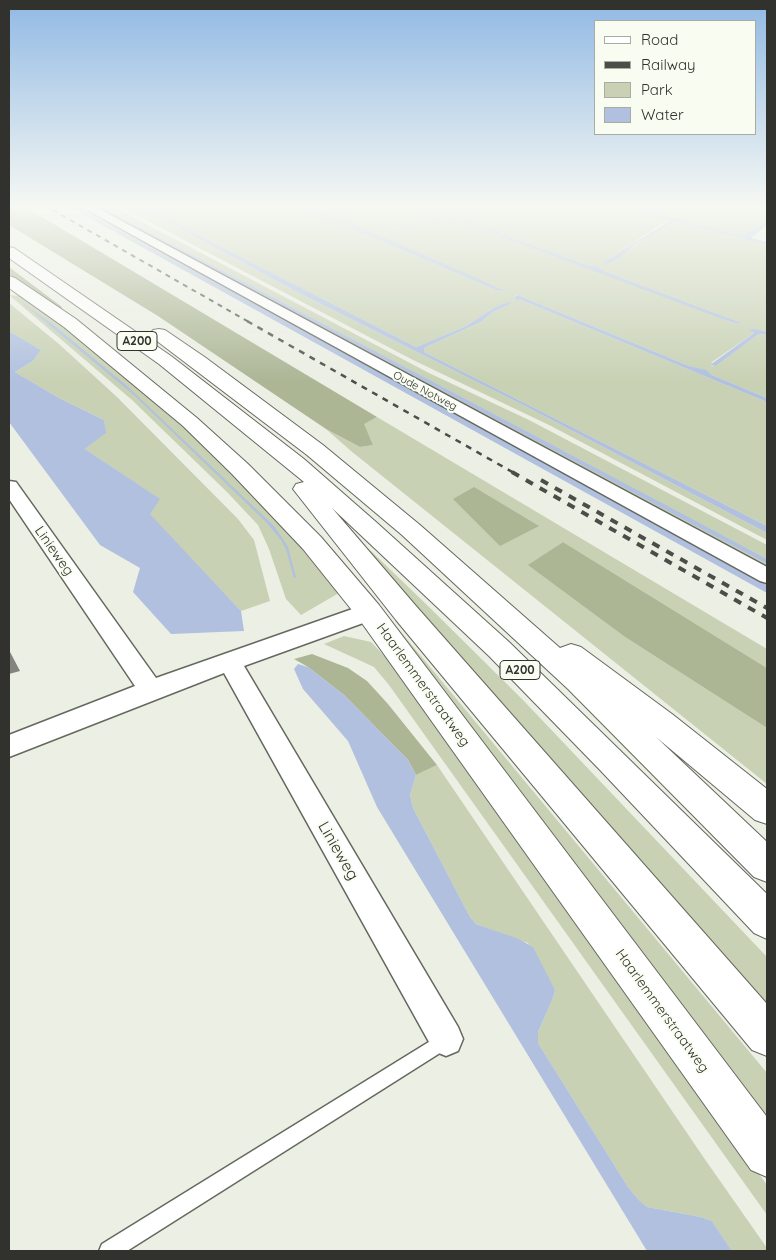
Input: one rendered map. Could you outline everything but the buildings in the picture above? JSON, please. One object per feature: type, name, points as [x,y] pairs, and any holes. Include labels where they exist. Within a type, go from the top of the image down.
[{"type":"main road","name":"A200","points":[[27,264],[165,360],[296,464],[368,527],[499,649],[612,760],[767,920]]},
{"type":"main road","name":"A200","points":[[52,264],[150,328],[257,406],[315,450],[411,530],[578,681],[767,865]]},
{"type":"main road","name":"Haarlemmerstraatweg","points":[[11,285],[70,323],[190,422],[240,469],[312,543],[369,612],[767,1154]]},
{"type":"main road","name":"A200","points":[[260,436],[406,613],[767,1035]]},
{"type":"main road","name":"A200","points":[[483,594],[596,673],[767,809]]},
{"type":"street","name":"Oude Notweg","points":[[191,264],[767,576]]},
{"type":"street","name":"Linieweg","points":[[9,486],[151,690]]},
{"type":"street","points":[[9,746],[151,690],[369,612]]},
{"type":"street","name":"Linieweg","points":[[230,663],[446,1039]]},
{"type":"lane","points":[[109,1251],[446,1039]]},
{"type":"green space","points":[[73,264],[120,264],[377,417],[364,424],[373,445],[360,447],[326,429],[158,316]]},
{"type":"green space","points":[[199,264],[204,264],[668,510],[767,564],[767,571]]},
{"type":"green space","points":[[210,264],[222,264],[429,373],[529,420],[767,545],[767,559]]},
{"type":"green space","points":[[229,264],[245,264],[529,408],[767,533],[767,540],[551,426],[413,360]]},
{"type":"green space","points":[[255,264],[434,264],[496,290],[508,292],[441,264],[576,264],[739,324],[742,323],[604,271],[597,266],[584,264],[767,264],[767,332],[749,328],[754,333],[712,362],[711,366],[716,366],[759,334],[767,335],[767,398],[704,370],[689,366],[518,295],[514,296],[517,301],[521,300],[767,402],[767,526],[424,352],[424,348],[481,322],[493,312],[511,304],[495,307],[466,326],[416,347]]},
{"type":"green space","points":[[9,267],[62,307],[61,310],[9,274]]},
{"type":"green space","points":[[9,295],[20,296],[38,307],[96,351],[159,404],[244,484],[299,541],[339,593],[301,615],[286,599],[269,549],[258,525],[227,492],[132,400]]},
{"type":"green space","points":[[9,303],[59,344],[117,397],[238,519],[254,540],[270,601],[241,611],[149,514],[159,499],[85,449],[105,433],[104,420],[59,398],[15,372],[33,361],[41,350],[9,331]]},
{"type":"green space","points":[[377,417],[767,649],[767,668],[563,542],[529,565],[625,637],[767,728],[767,784],[326,429],[360,447],[373,445],[363,424]]},
{"type":"green space","points":[[474,487],[539,526],[500,546],[453,499]]},
{"type":"green space","points":[[563,542],[767,668],[767,728],[625,637],[528,565]]},
{"type":"green space","points":[[368,551],[371,551],[523,700],[767,957],[767,1007]]},
{"type":"green space","points":[[352,573],[767,1073],[767,1122],[351,575]]},
{"type":"green space","points":[[344,636],[371,642],[391,663],[767,1185],[767,1215],[389,685],[374,667],[324,644]]},
{"type":"green space","points":[[312,654],[348,668],[367,681],[437,765],[416,775],[408,760],[344,695],[308,667],[294,659]]},
{"type":"green space","points":[[437,765],[767,1248],[767,1251],[732,1251],[712,1221],[701,1217],[647,1207],[628,1187],[538,1043],[538,1032],[555,990],[528,943],[476,924],[470,917],[413,808],[410,795],[416,775]]},
{"type":"water","points":[[172,264],[181,264],[767,585],[767,593]]},
{"type":"water","points":[[204,264],[210,264],[698,522],[767,559],[767,564]]},
{"type":"water","points":[[245,264],[255,264],[416,347],[466,326],[495,307],[509,302],[511,304],[493,312],[481,322],[424,348],[424,352],[767,526],[767,533],[529,408]]},
{"type":"water","points":[[434,264],[444,264],[508,292],[496,290]]},
{"type":"water","points":[[574,264],[597,266],[604,271],[742,323],[739,324]]},
{"type":"water","points":[[518,295],[689,366],[706,370],[712,375],[767,398],[767,402],[521,300],[517,301],[514,297]]},
{"type":"water","points":[[21,302],[50,322],[127,386],[275,527],[288,547],[296,578],[294,578],[286,549],[266,522],[134,395]]},
{"type":"water","points":[[748,328],[767,332],[767,335],[759,334],[716,366],[710,365],[754,333]]},
{"type":"water","points":[[9,331],[41,350],[33,361],[15,372],[59,398],[104,420],[106,433],[85,449],[160,499],[150,514],[241,611],[244,631],[171,634],[133,592],[140,568],[100,545],[9,422]]},
{"type":"water","points":[[298,664],[308,667],[344,695],[408,760],[416,775],[410,795],[413,808],[470,917],[476,924],[519,939],[533,947],[555,990],[538,1032],[538,1043],[628,1187],[647,1207],[701,1217],[712,1221],[732,1251],[647,1251],[377,807],[348,741],[303,689],[294,669]]},
{"type":"railway","points":[[147,264],[249,322]]},
{"type":"railway","points":[[247,321],[514,473]]},
{"type":"railway","points":[[512,472],[767,618]]},
{"type":"railway","points":[[541,480],[767,608]]}]
